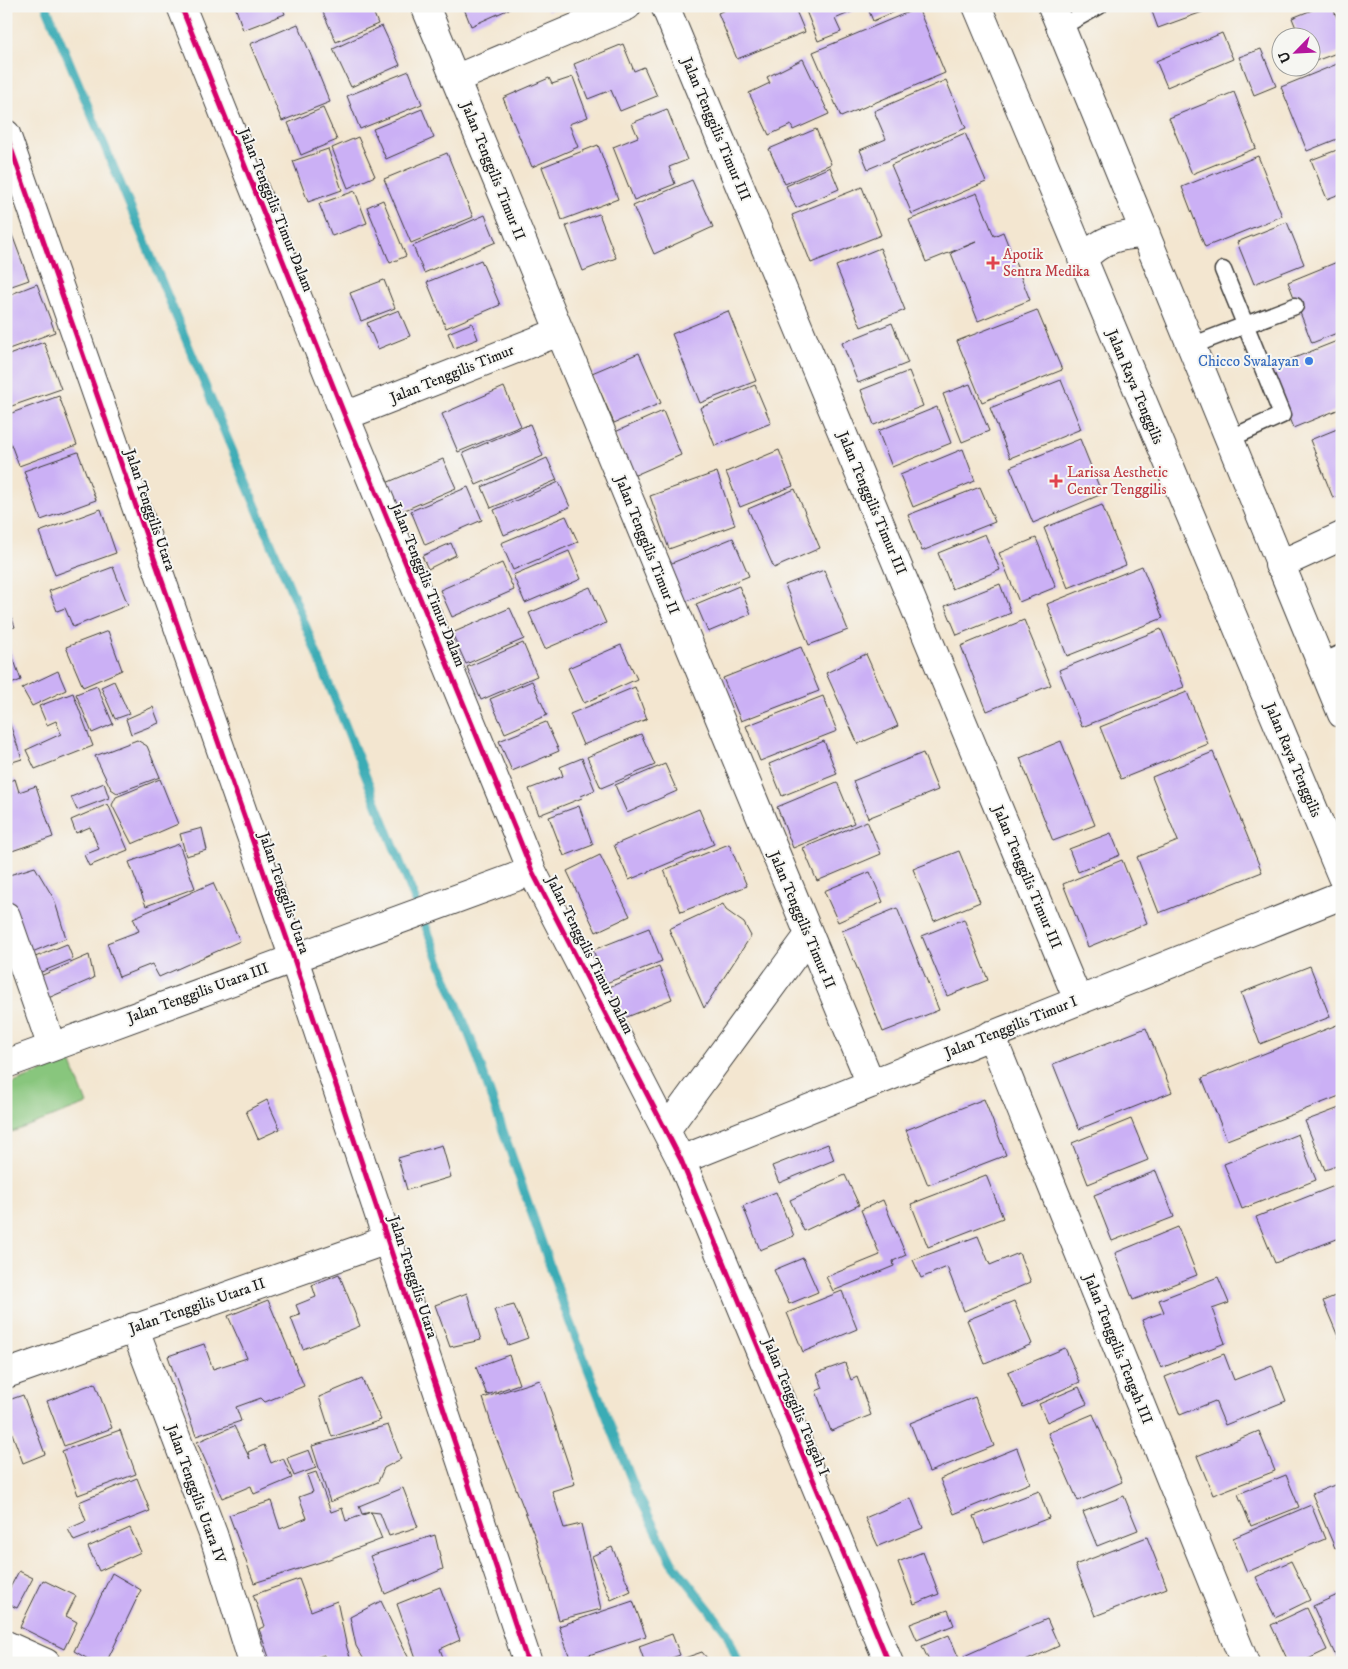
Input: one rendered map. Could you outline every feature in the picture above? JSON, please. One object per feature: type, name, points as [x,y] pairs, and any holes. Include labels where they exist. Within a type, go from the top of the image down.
[{"type":"street","name":"Jalan Tenggilis Timur Dalam","points":[[182,6],[345,416],[532,871],[681,1160]]},
{"type":"street","name":"Jalan Tenggilis Timur II","points":[[425,6],[870,1084]]},
{"type":"street","points":[[454,78],[627,6]]},
{"type":"street","name":"Jalan Tenggilis Timur III","points":[[665,6],[1078,1000]]},
{"type":"street","name":"Jalan Raya Tenggilis","points":[[977,6],[1342,877]]},
{"type":"street","points":[[1056,17],[1279,564],[1331,658],[1342,714]]},
{"type":"street","name":"Jalan Tenggilis Utara","points":[[6,134],[294,959],[528,1663]]},
{"type":"street","points":[[1082,259],[1095,247],[1109,239],[1125,235],[1146,234]]},
{"type":"street","name":"Jalan Tenggilis Timur","points":[[345,416],[559,332]]},
{"type":"street","points":[[1279,564],[1342,536]]},
{"type":"street","name":"Jalan Tenggilis Utara III","points":[[6,1064],[532,871]]},
{"type":"street","name":"Jalan Tenggilis Timur I","points":[[681,1160],[1342,895]]},
{"type":"street","points":[[6,916],[52,1048]]},
{"type":"street","points":[[666,1130],[809,935]]},
{"type":"street","name":"Jalan Tenggilis Tengah III","points":[[992,1035],[1245,1663]]},
{"type":"street","name":"Jalan Tenggilis Tengah I","points":[[681,1160],[889,1663]]},
{"type":"street","name":"Jalan Tenggilis Utara II","points":[[6,1374],[134,1327],[388,1240]]},
{"type":"street","name":"Jalan Tenggilis Utara IV","points":[[134,1327],[213,1534],[253,1663]]},
{"type":"street","points":[[6,1645],[46,1663]]},
{"type":"lane","points":[[1056,17],[1099,6]]},
{"type":"lane","points":[[1223,270],[1282,415],[1229,439]]},
{"type":"lane","points":[[1191,346],[1295,306]]},
{"type":"green space","points":[[70,1061],[87,1104],[12,1132],[6,1117],[6,1086]]},
{"type":"building","points":[[235,6],[282,6],[285,14],[243,30]]},
{"type":"building","points":[[330,6],[371,6],[378,24],[336,42],[322,10]]},
{"type":"building","points":[[463,6],[516,6],[471,26]]},
{"type":"building","points":[[546,6],[560,6],[548,11]]},
{"type":"building","points":[[733,6],[794,6],[805,32],[737,59],[718,13]]},
{"type":"building","points":[[804,6],[865,6],[835,19],[841,32],[818,41]]},
{"type":"building","points":[[867,6],[908,6],[873,21]]},
{"type":"building","points":[[1150,6],[1203,6],[1205,11],[1158,28]]},
{"type":"building","points":[[1322,6],[1332,6],[1342,30],[1342,51],[1320,59],[1320,28],[1296,28],[1292,18]]},
{"type":"building","points":[[918,8],[945,73],[841,117],[813,52]]},
{"type":"building","points":[[298,24],[330,102],[282,121],[250,44]]},
{"type":"building","points":[[382,26],[400,65],[351,87],[333,49]]},
{"type":"building","points":[[1222,33],[1233,59],[1167,87],[1156,61]]},
{"type":"building","points":[[623,44],[634,71],[644,67],[657,96],[620,111],[611,90],[588,99],[574,64]]},
{"type":"building","points":[[1261,49],[1270,71],[1270,78],[1273,78],[1276,86],[1254,95],[1239,57]]},
{"type":"building","points":[[803,59],[829,114],[793,130],[791,125],[769,135],[749,93],[770,83],[767,77]]},
{"type":"building","points":[[1342,62],[1342,137],[1307,151],[1281,87],[1303,78],[1320,78],[1320,71]]},
{"type":"building","points":[[409,71],[422,104],[360,129],[347,96]]},
{"type":"building","points":[[573,77],[588,117],[569,124],[578,147],[532,167],[503,98],[549,78],[552,84]]},
{"type":"building","points":[[946,80],[966,128],[868,169],[860,150],[886,139],[874,111]]},
{"type":"building","points":[[1234,92],[1256,148],[1192,174],[1169,118]]},
{"type":"building","points":[[323,108],[337,140],[301,155],[288,123]]},
{"type":"building","points":[[422,109],[434,138],[386,159],[373,129]]},
{"type":"building","points":[[667,109],[687,160],[669,167],[675,184],[634,200],[613,147],[638,137],[632,123]]},
{"type":"building","points":[[816,129],[831,164],[785,184],[769,149]]},
{"type":"building","points":[[965,133],[986,182],[912,214],[891,165]]},
{"type":"building","points":[[358,137],[375,176],[348,188],[332,148]]},
{"type":"building","points":[[598,145],[618,199],[562,220],[542,167]]},
{"type":"building","points":[[1342,148],[1342,193],[1327,199],[1311,160]]},
{"type":"building","points":[[328,149],[342,190],[308,202],[293,161]]},
{"type":"building","points":[[447,153],[473,217],[411,243],[384,179]]},
{"type":"building","points":[[1258,156],[1282,216],[1205,247],[1182,187]]},
{"type":"building","points":[[830,167],[839,189],[796,208],[786,186]]},
{"type":"building","points":[[692,180],[713,227],[654,254],[633,206]]},
{"type":"building","points":[[862,187],[881,235],[811,263],[792,215]]},
{"type":"building","points":[[355,191],[367,223],[332,236],[319,204]]},
{"type":"building","points":[[977,193],[994,236],[1003,232],[1030,300],[978,321],[951,253],[976,242],[926,262],[909,220]]},
{"type":"building","points":[[383,200],[406,256],[390,263],[367,207]]},
{"type":"building","points":[[599,214],[616,258],[583,271],[566,226]]},
{"type":"building","points":[[6,215],[11,226],[6,228]]},
{"type":"building","points":[[485,215],[496,242],[424,273],[413,246]]},
{"type":"building","points":[[1287,222],[1304,264],[1254,284],[1237,242]]},
{"type":"building","points":[[11,232],[29,280],[6,288],[6,234]]},
{"type":"building","points":[[880,248],[905,310],[861,327],[836,266]]},
{"type":"building","points":[[481,260],[500,305],[446,328],[427,282]]},
{"type":"building","points":[[1342,260],[1342,331],[1312,343],[1288,282]]},
{"type":"building","points":[[384,280],[395,308],[361,321],[350,293]]},
{"type":"building","points":[[37,284],[55,332],[6,350],[6,296]]},
{"type":"building","points":[[399,310],[410,336],[378,349],[367,323]]},
{"type":"building","points":[[1037,310],[1062,370],[982,402],[957,341]]},
{"type":"building","points":[[728,311],[756,381],[700,403],[672,334]]},
{"type":"building","points":[[472,323],[478,339],[454,348],[448,333]]},
{"type":"building","points":[[892,323],[908,363],[858,383],[842,343]]},
{"type":"building","points":[[1342,339],[1342,408],[1293,428],[1269,368]]},
{"type":"building","points":[[44,342],[61,389],[6,408],[6,356]]},
{"type":"building","points":[[639,353],[661,403],[614,423],[592,373]]},
{"type":"building","points":[[909,371],[923,406],[874,425],[861,390]]},
{"type":"building","points":[[1061,380],[1081,429],[1010,458],[990,408]]},
{"type":"building","points":[[970,384],[989,431],[962,442],[943,394]]},
{"type":"building","points":[[755,385],[771,423],[715,446],[700,408]]},
{"type":"building","points":[[504,387],[521,426],[458,452],[442,414]]},
{"type":"building","points":[[59,396],[77,445],[19,466],[6,431],[6,415]]},
{"type":"building","points":[[937,407],[951,443],[892,467],[878,431]]},
{"type":"building","points":[[663,411],[681,455],[633,476],[615,432]]},
{"type":"building","points":[[530,424],[543,456],[476,485],[463,453]]},
{"type":"building","points":[[1342,427],[1342,495],[1333,498],[1310,440]]},
{"type":"building","name":"Larissa Aesthetic Center Tenggilis","points":[[1080,439],[1102,494],[1033,523],[1010,467]]},
{"type":"building","points":[[963,449],[975,481],[913,507],[900,475]]},
{"type":"building","points":[[779,450],[793,486],[740,507],[726,472]]},
{"type":"building","points":[[78,452],[96,500],[41,520],[24,471]]},
{"type":"building","points":[[547,458],[557,480],[491,508],[482,487]]},
{"type":"building","points":[[443,459],[456,488],[391,516],[379,486]]},
{"type":"building","points":[[717,472],[735,525],[669,549],[650,496]]},
{"type":"building","points":[[559,482],[570,507],[504,535],[494,510]]},
{"type":"building","points":[[468,487],[482,520],[425,545],[411,511]]},
{"type":"building","points":[[980,487],[995,522],[922,551],[908,515]]},
{"type":"building","points":[[795,489],[820,548],[774,568],[748,509]]},
{"type":"building","points":[[1102,505],[1126,565],[1068,588],[1044,528]]},
{"type":"building","points":[[101,509],[116,553],[55,575],[39,532]]},
{"type":"building","points":[[566,516],[578,542],[513,570],[501,543]]},
{"type":"building","points":[[985,534],[1000,570],[952,589],[938,553]]},
{"type":"building","points":[[733,538],[749,576],[682,603],[667,565]]},
{"type":"building","points":[[1036,538],[1056,587],[1019,602],[999,553]]},
{"type":"building","points":[[451,543],[456,555],[428,569],[422,556]]},
{"type":"building","points":[[569,551],[581,579],[525,603],[513,575]]},
{"type":"building","points":[[502,563],[514,590],[452,617],[440,590]]},
{"type":"building","points":[[1142,566],[1163,618],[1067,656],[1047,604]]},
{"type":"building","points":[[113,567],[128,605],[73,627],[65,608],[57,611],[49,591]]},
{"type":"building","points":[[824,570],[848,630],[809,645],[785,585]]},
{"type":"building","points":[[1000,584],[1011,613],[957,635],[945,606]]},
{"type":"building","points":[[739,586],[751,614],[708,632],[696,604]]},
{"type":"building","points":[[590,587],[606,623],[545,649],[529,613]]},
{"type":"building","points":[[6,602],[15,627],[6,630]]},
{"type":"building","points":[[510,608],[524,639],[466,664],[452,633]]},
{"type":"building","points":[[1024,620],[1051,685],[987,711],[961,646]]},
{"type":"building","points":[[1161,629],[1184,687],[1082,727],[1059,670]]},
{"type":"building","points":[[108,631],[122,670],[83,687],[66,647]]},
{"type":"building","points":[[523,643],[537,676],[481,700],[467,667]]},
{"type":"building","points":[[621,645],[637,679],[584,703],[568,668]]},
{"type":"building","points":[[9,646],[21,680],[6,686],[6,647]]},
{"type":"building","points":[[801,647],[819,691],[741,721],[723,678]]},
{"type":"building","points":[[866,654],[898,726],[858,744],[826,673]]},
{"type":"building","points":[[58,671],[66,690],[32,706],[22,688]]},
{"type":"building","points":[[114,681],[129,714],[115,719],[101,687]]},
{"type":"building","points":[[532,681],[547,715],[505,733],[490,699]]},
{"type":"building","points":[[97,686],[113,724],[92,733],[76,694]]},
{"type":"building","points":[[635,687],[647,719],[583,745],[570,714]]},
{"type":"building","points":[[1187,692],[1208,744],[1121,779],[1100,727]]},
{"type":"building","points":[[73,693],[93,746],[35,769],[26,750],[61,734],[56,721],[47,725],[39,706]]},
{"type":"building","points":[[823,696],[837,731],[760,761],[746,726]]},
{"type":"building","points":[[153,707],[159,723],[131,734],[126,719]]},
{"type":"building","points":[[6,713],[22,759],[6,764]]},
{"type":"building","points":[[546,722],[559,751],[512,771],[499,741]]},
{"type":"building","points":[[641,734],[655,765],[601,788],[587,757]]},
{"type":"building","points":[[137,740],[147,746],[160,777],[117,793],[111,789],[95,756]]},
{"type":"building","points":[[824,741],[837,774],[782,796],[769,764]]},
{"type":"building","points":[[1061,741],[1095,825],[1053,841],[1020,758]]},
{"type":"building","points":[[1213,752],[1262,872],[1159,913],[1137,857],[1178,841],[1152,777]]},
{"type":"building","points":[[923,753],[938,790],[868,818],[853,781]]},
{"type":"building","points":[[582,758],[595,790],[581,796],[582,798],[539,815],[529,789],[563,776],[560,767]]},
{"type":"building","points":[[665,764],[677,791],[627,813],[615,785]]},
{"type":"building","points":[[15,779],[19,792],[36,786],[53,837],[12,851],[6,834],[6,782]]},
{"type":"building","points":[[160,779],[178,824],[132,844],[112,805],[116,797]]},
{"type":"building","points":[[837,782],[854,823],[793,848],[777,807]]},
{"type":"building","points":[[104,783],[109,798],[77,810],[71,797]]},
{"type":"building","points":[[108,804],[128,850],[89,866],[84,855],[99,849],[90,827],[76,833],[71,820]]},
{"type":"building","points":[[579,806],[593,845],[564,856],[549,817]]},
{"type":"building","points":[[699,809],[714,844],[629,880],[614,845]]},
{"type":"building","points":[[867,821],[881,854],[817,881],[803,848]]},
{"type":"building","points":[[202,828],[207,850],[186,856],[180,834]]},
{"type":"building","points":[[1111,833],[1120,855],[1078,872],[1069,849]]},
{"type":"building","points":[[179,844],[195,888],[146,906],[129,862]]},
{"type":"building","points":[[729,844],[747,886],[681,912],[664,870]]},
{"type":"building","points":[[959,851],[980,902],[934,921],[913,869]]},
{"type":"building","points":[[600,855],[630,916],[596,932],[567,871]]},
{"type":"building","points":[[1122,860],[1147,923],[1088,947],[1063,884]]},
{"type":"building","points":[[35,867],[54,899],[66,938],[25,955],[6,895],[6,876]]},
{"type":"building","points":[[870,872],[883,902],[838,922],[824,891]]},
{"type":"building","points":[[213,883],[240,941],[159,977],[152,964],[119,977],[107,943],[139,931],[133,918]]},
{"type":"building","points":[[723,904],[726,910],[744,923],[751,936],[704,1008],[669,929]]},
{"type":"building","points":[[897,908],[939,1010],[883,1032],[842,931]]},
{"type":"building","points":[[964,919],[988,980],[947,996],[922,936]]},
{"type":"building","points":[[649,928],[662,961],[606,983],[593,950]]},
{"type":"building","points":[[67,944],[73,959],[29,977],[23,962]]},
{"type":"building","points":[[89,955],[94,978],[46,999],[38,977]]},
{"type":"building","points":[[1310,966],[1330,1017],[1260,1044],[1241,993]]},
{"type":"building","points":[[659,967],[672,999],[617,1021],[604,989]]},
{"type":"building","points":[[1342,1023],[1342,1095],[1227,1140],[1202,1078]]},
{"type":"building","points":[[1146,1028],[1172,1092],[1079,1129],[1053,1064]]},
{"type":"building","points":[[984,1099],[1006,1155],[928,1185],[906,1130]]},
{"type":"building","points":[[267,1100],[280,1129],[258,1139],[246,1111]]},
{"type":"building","points":[[1342,1107],[1342,1164],[1325,1170],[1305,1121]]},
{"type":"building","points":[[1131,1119],[1148,1160],[1088,1184],[1072,1143]]},
{"type":"building","points":[[1298,1134],[1316,1180],[1242,1209],[1224,1164]]},
{"type":"building","points":[[828,1144],[834,1160],[779,1183],[772,1166]]},
{"type":"building","points":[[442,1145],[451,1177],[407,1190],[398,1158]]},
{"type":"building","points":[[1156,1171],[1174,1217],[1112,1241],[1094,1195]]},
{"type":"building","points":[[845,1175],[859,1205],[804,1231],[790,1200]]},
{"type":"building","points":[[986,1175],[1003,1218],[928,1247],[911,1204]]},
{"type":"building","points":[[1342,1183],[1342,1237],[1275,1263],[1256,1217]]},
{"type":"building","points":[[776,1192],[794,1236],[760,1250],[743,1206]]},
{"type":"building","points":[[883,1200],[906,1255],[893,1261],[894,1266],[833,1291],[826,1277],[880,1255],[861,1210]]},
{"type":"building","points":[[1178,1227],[1197,1275],[1133,1300],[1115,1253]]},
{"type":"building","points":[[978,1236],[990,1265],[1019,1253],[1031,1282],[964,1311],[947,1267],[921,1278],[913,1260]]},
{"type":"building","points":[[803,1258],[818,1292],[789,1304],[774,1270]]},
{"type":"building","points":[[339,1274],[360,1326],[303,1349],[291,1318],[300,1315],[296,1305],[316,1297],[312,1285]]},
{"type":"building","points":[[1218,1277],[1229,1303],[1212,1309],[1225,1343],[1161,1368],[1142,1320],[1164,1312],[1159,1300]]},
{"type":"building","points":[[842,1291],[857,1329],[803,1352],[787,1313]]},
{"type":"building","points":[[467,1293],[481,1340],[450,1347],[435,1305]]},
{"type":"building","points":[[1342,1293],[1342,1346],[1323,1301]]},
{"type":"building","points":[[268,1300],[304,1386],[265,1402],[261,1398],[236,1407],[241,1421],[196,1436],[168,1356],[204,1344],[213,1369],[247,1358],[228,1316]]},
{"type":"building","points":[[1014,1301],[1032,1344],[985,1364],[967,1320]]},
{"type":"building","points":[[514,1305],[528,1338],[508,1345],[494,1310]]},
{"type":"building","points":[[1065,1348],[1080,1382],[1023,1407],[1008,1372]]},
{"type":"building","points":[[1224,1354],[1234,1380],[1272,1365],[1286,1401],[1225,1425],[1215,1401],[1180,1415],[1165,1377]]},
{"type":"building","points":[[509,1355],[519,1384],[487,1395],[476,1367]]},
{"type":"building","points":[[845,1363],[851,1380],[857,1377],[871,1415],[831,1431],[816,1391],[823,1388],[817,1373]]},
{"type":"building","points":[[362,1379],[381,1420],[332,1437],[319,1397]]},
{"type":"building","points":[[540,1380],[575,1484],[552,1491],[564,1528],[581,1524],[601,1609],[559,1620],[535,1537],[495,1435],[483,1398]]},
{"type":"building","points":[[95,1383],[112,1428],[64,1446],[47,1401]]},
{"type":"building","points":[[1079,1387],[1087,1404],[1047,1422],[1039,1404]]},
{"type":"building","points":[[23,1395],[45,1454],[23,1463],[6,1417],[6,1401]]},
{"type":"building","points":[[975,1397],[994,1446],[929,1472],[910,1423]]},
{"type":"building","points":[[1093,1414],[1122,1482],[1078,1501],[1048,1433]]},
{"type":"building","points":[[388,1425],[401,1459],[384,1468],[378,1482],[330,1502],[312,1446]]},
{"type":"building","points":[[234,1426],[250,1459],[248,1452],[264,1445],[271,1463],[283,1458],[292,1478],[254,1494],[251,1486],[222,1498],[197,1442]]},
{"type":"building","points":[[120,1430],[136,1474],[78,1495],[62,1451]]},
{"type":"building","points":[[1259,1431],[1275,1471],[1213,1495],[1197,1456]]},
{"type":"building","points":[[1017,1448],[1030,1483],[954,1514],[940,1479]]},
{"type":"building","points":[[309,1450],[316,1468],[294,1476],[287,1458]]},
{"type":"building","points":[[316,1472],[331,1512],[342,1508],[346,1521],[371,1512],[382,1539],[324,1561],[254,1583],[229,1515],[271,1501],[280,1529],[307,1518],[299,1497],[313,1492],[307,1475]]},
{"type":"building","points":[[1286,1475],[1299,1507],[1251,1526],[1238,1494]]},
{"type":"building","points":[[137,1478],[150,1511],[74,1541],[68,1529],[86,1521],[79,1502]]},
{"type":"building","points":[[1337,1484],[1342,1496],[1342,1545],[1335,1548],[1312,1494]]},
{"type":"building","points":[[403,1488],[418,1527],[389,1536],[380,1513],[362,1514],[359,1506]]},
{"type":"building","points":[[1039,1491],[1049,1518],[984,1543],[974,1516]]},
{"type":"building","points":[[1124,1496],[1138,1530],[1097,1546],[1083,1512]]},
{"type":"building","points":[[911,1498],[923,1528],[878,1546],[865,1518]]},
{"type":"building","points":[[1311,1505],[1325,1539],[1247,1572],[1233,1538]]},
{"type":"building","points":[[130,1528],[141,1552],[99,1571],[88,1547]]},
{"type":"building","points":[[435,1535],[443,1569],[385,1594],[370,1556]]},
{"type":"building","points":[[1147,1537],[1167,1588],[1095,1616],[1075,1565]]},
{"type":"building","points":[[612,1547],[631,1591],[611,1600],[592,1556]]},
{"type":"building","points":[[923,1552],[939,1594],[914,1604],[898,1562]]},
{"type":"building","points":[[1291,1561],[1310,1600],[1275,1617],[1256,1577]]},
{"type":"building","points":[[19,1571],[33,1578],[17,1608],[6,1603],[6,1595]]},
{"type":"building","points":[[112,1573],[141,1590],[106,1663],[95,1663],[74,1651]]},
{"type":"building","points":[[299,1579],[311,1611],[337,1601],[352,1663],[326,1663],[324,1655],[300,1663],[271,1663],[259,1629],[265,1626],[253,1595]]},
{"type":"building","points":[[43,1580],[76,1596],[66,1616],[77,1622],[64,1649],[20,1627]]},
{"type":"building","points":[[440,1587],[460,1640],[440,1649],[445,1663],[366,1663],[356,1646],[350,1617],[381,1601],[410,1661],[416,1658],[397,1604]]},
{"type":"building","points":[[1342,1593],[1342,1657],[1337,1659],[1313,1606]]},
{"type":"building","points":[[633,1601],[646,1636],[571,1661],[559,1626]]},
{"type":"building","points":[[1307,1608],[1327,1650],[1300,1663],[1289,1663],[1271,1625]]},
{"type":"building","points":[[948,1610],[954,1625],[917,1640],[910,1624]]},
{"type":"building","points":[[1047,1619],[1059,1646],[1021,1663],[967,1663],[964,1656]]},
{"type":"building","points":[[672,1634],[680,1655],[658,1663],[645,1663],[639,1646]]},
{"type":"building","points":[[949,1635],[961,1663],[930,1663],[922,1646]]},
{"type":"building","points":[[702,1652],[711,1663],[673,1663],[673,1662]]},
{"type":"building","points":[[1198,1658],[1200,1663],[1187,1663]]},
{"type":"waterway","points":[[46,6],[298,607],[474,1047],[568,1318],[636,1491],[672,1562],[726,1631],[739,1663]]},
{"type":"cycle path","points":[[181,6],[345,416],[532,871],[681,1160],[889,1663]]},
{"type":"cycle path","points":[[6,134],[294,959],[528,1663]]},
{"type":"place","name":"Apotik Sentra Medika","points":[[993,263]]},
{"type":"place","name":"Chicco Swalayan","points":[[1309,361]]},
{"type":"place","name":"Larissa Aesthetic Center Tenggilis","points":[[1056,481]]}]
